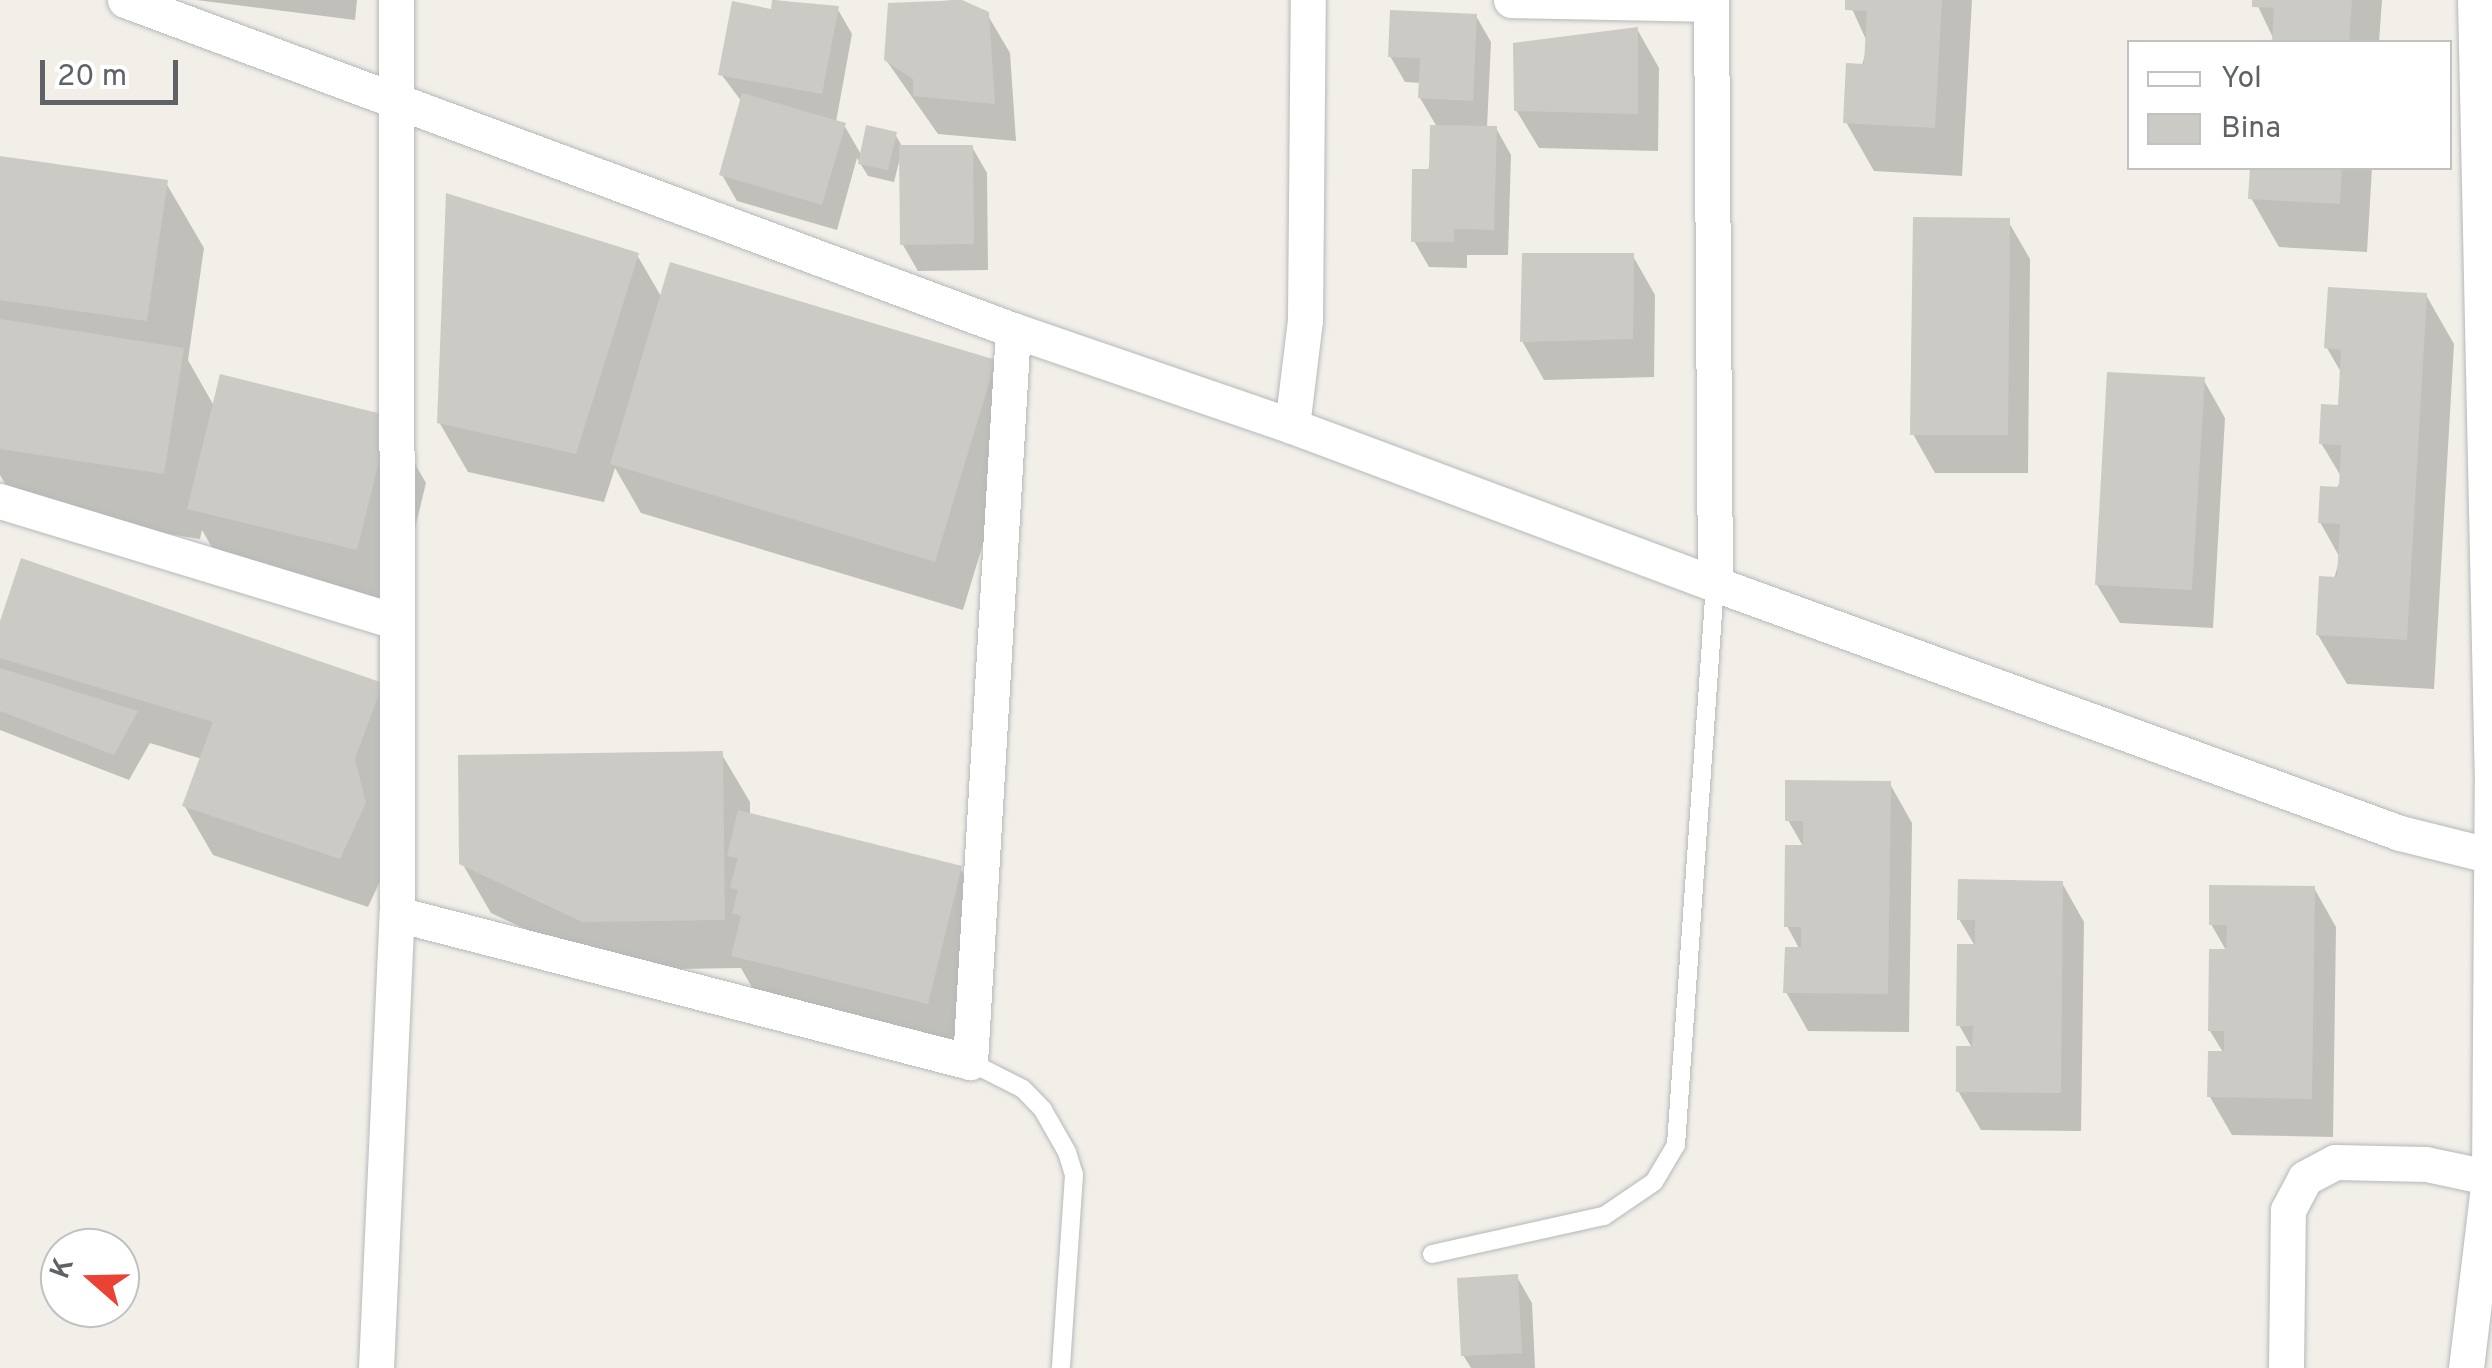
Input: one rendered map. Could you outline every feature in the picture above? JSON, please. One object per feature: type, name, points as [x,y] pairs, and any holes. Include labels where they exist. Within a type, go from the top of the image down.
[{"type":"street","points":[[125,0],[1014,330],[1292,426],[2400,833],[2492,856]]},
{"type":"street","points":[[376,1368],[398,914],[396,0]]},
{"type":"street","points":[[1292,426],[1304,320],[1308,0]]},
{"type":"street","points":[[1511,0],[1711,2],[1715,584]]},
{"type":"street","points":[[2466,1368],[2491,1178],[2488,375],[2475,0]]},
{"type":"street","points":[[398,914],[970,1062],[1014,330]]},
{"type":"street","points":[[0,501],[396,621]]},
{"type":"street","points":[[2286,1368],[2288,1210],[2305,1178],[2335,1162],[2426,1164],[2491,1178]]},
{"type":"lane","points":[[1432,1254],[1604,1216],[1654,1182],[1676,1145],[1715,584]]},
{"type":"lane","points":[[970,1062],[1022,1089],[1067,1152],[1074,1175],[1061,1368]]},
{"type":"building","points":[[772,0],[839,6],[822,94],[718,75],[732,1],[771,9]]},
{"type":"building","points":[[962,0],[989,12],[995,104],[913,96],[913,79],[884,60],[888,3]]},
{"type":"building","points":[[1845,0],[1942,0],[1935,128],[1843,123],[1846,63],[1864,64],[1867,11],[1845,10]]},
{"type":"building","points":[[2252,0],[2352,0],[2349,40],[2272,40],[2274,8],[2252,7]]},
{"type":"building","points":[[1390,10],[1477,14],[1473,101],[1418,98],[1420,58],[1388,57]]},
{"type":"building","points":[[1638,27],[1638,114],[1514,111],[1513,43]]},
{"type":"building","points":[[742,93],[846,123],[822,205],[719,175]]},
{"type":"building","points":[[866,125],[897,132],[888,170],[858,164]]},
{"type":"building","points":[[1430,125],[1497,126],[1494,230],[1454,229],[1454,242],[1411,242],[1412,169],[1429,169]]},
{"type":"building","points":[[899,145],[973,145],[974,244],[900,245]]},
{"type":"building","points":[[0,156],[168,180],[147,321],[0,300]]},
{"type":"building","points":[[2250,170],[2342,170],[2340,204],[2248,199]]},
{"type":"building","points":[[446,193],[639,253],[576,454],[437,423]]},
{"type":"building","points":[[1913,217],[2010,218],[2008,435],[1910,435]]},
{"type":"building","points":[[1522,253],[1634,253],[1633,339],[1520,342]]},
{"type":"building","points":[[670,262],[996,360],[935,562],[610,464]]},
{"type":"building","points":[[2328,287],[2427,293],[2407,640],[2316,635],[2319,576],[2337,577],[2340,524],[2318,523],[2320,486],[2339,487],[2341,445],[2319,444],[2321,404],[2338,405],[2341,350],[2324,348]]},
{"type":"building","points":[[0,319],[184,348],[164,474],[0,449]]},
{"type":"building","points":[[2107,372],[2205,377],[2192,590],[2095,585]]},
{"type":"building","points":[[220,374],[390,416],[357,550],[187,509]]},
{"type":"building","points":[[21,558],[383,683],[355,759],[366,803],[340,859],[182,806],[213,722],[0,658],[0,621]]},
{"type":"building","points":[[0,668],[138,711],[114,755],[0,711]]},
{"type":"building","points":[[723,751],[725,920],[582,922],[459,864],[458,755]]},
{"type":"building","points":[[1785,780],[1891,781],[1888,994],[1783,993],[1785,947],[1801,947],[1801,927],[1784,927],[1785,845],[1803,845],[1803,821],[1785,821]]},
{"type":"building","points":[[738,810],[962,866],[928,1004],[731,956],[741,916],[732,913],[738,890],[730,887],[738,858],[727,856]]},
{"type":"building","points":[[1958,879],[2063,881],[2061,1093],[1956,1092],[1956,1046],[1972,1046],[1973,1026],[1956,1026],[1957,944],[1975,944],[1975,920],[1957,920]]},
{"type":"building","points":[[2209,885],[2315,886],[2312,1099],[2207,1097],[2208,1051],[2224,1051],[2224,1031],[2208,1031],[2209,949],[2226,949],[2227,925],[2209,925]]},
{"type":"building","points":[[1518,1274],[1522,1353],[1461,1356],[1457,1278]]}]
